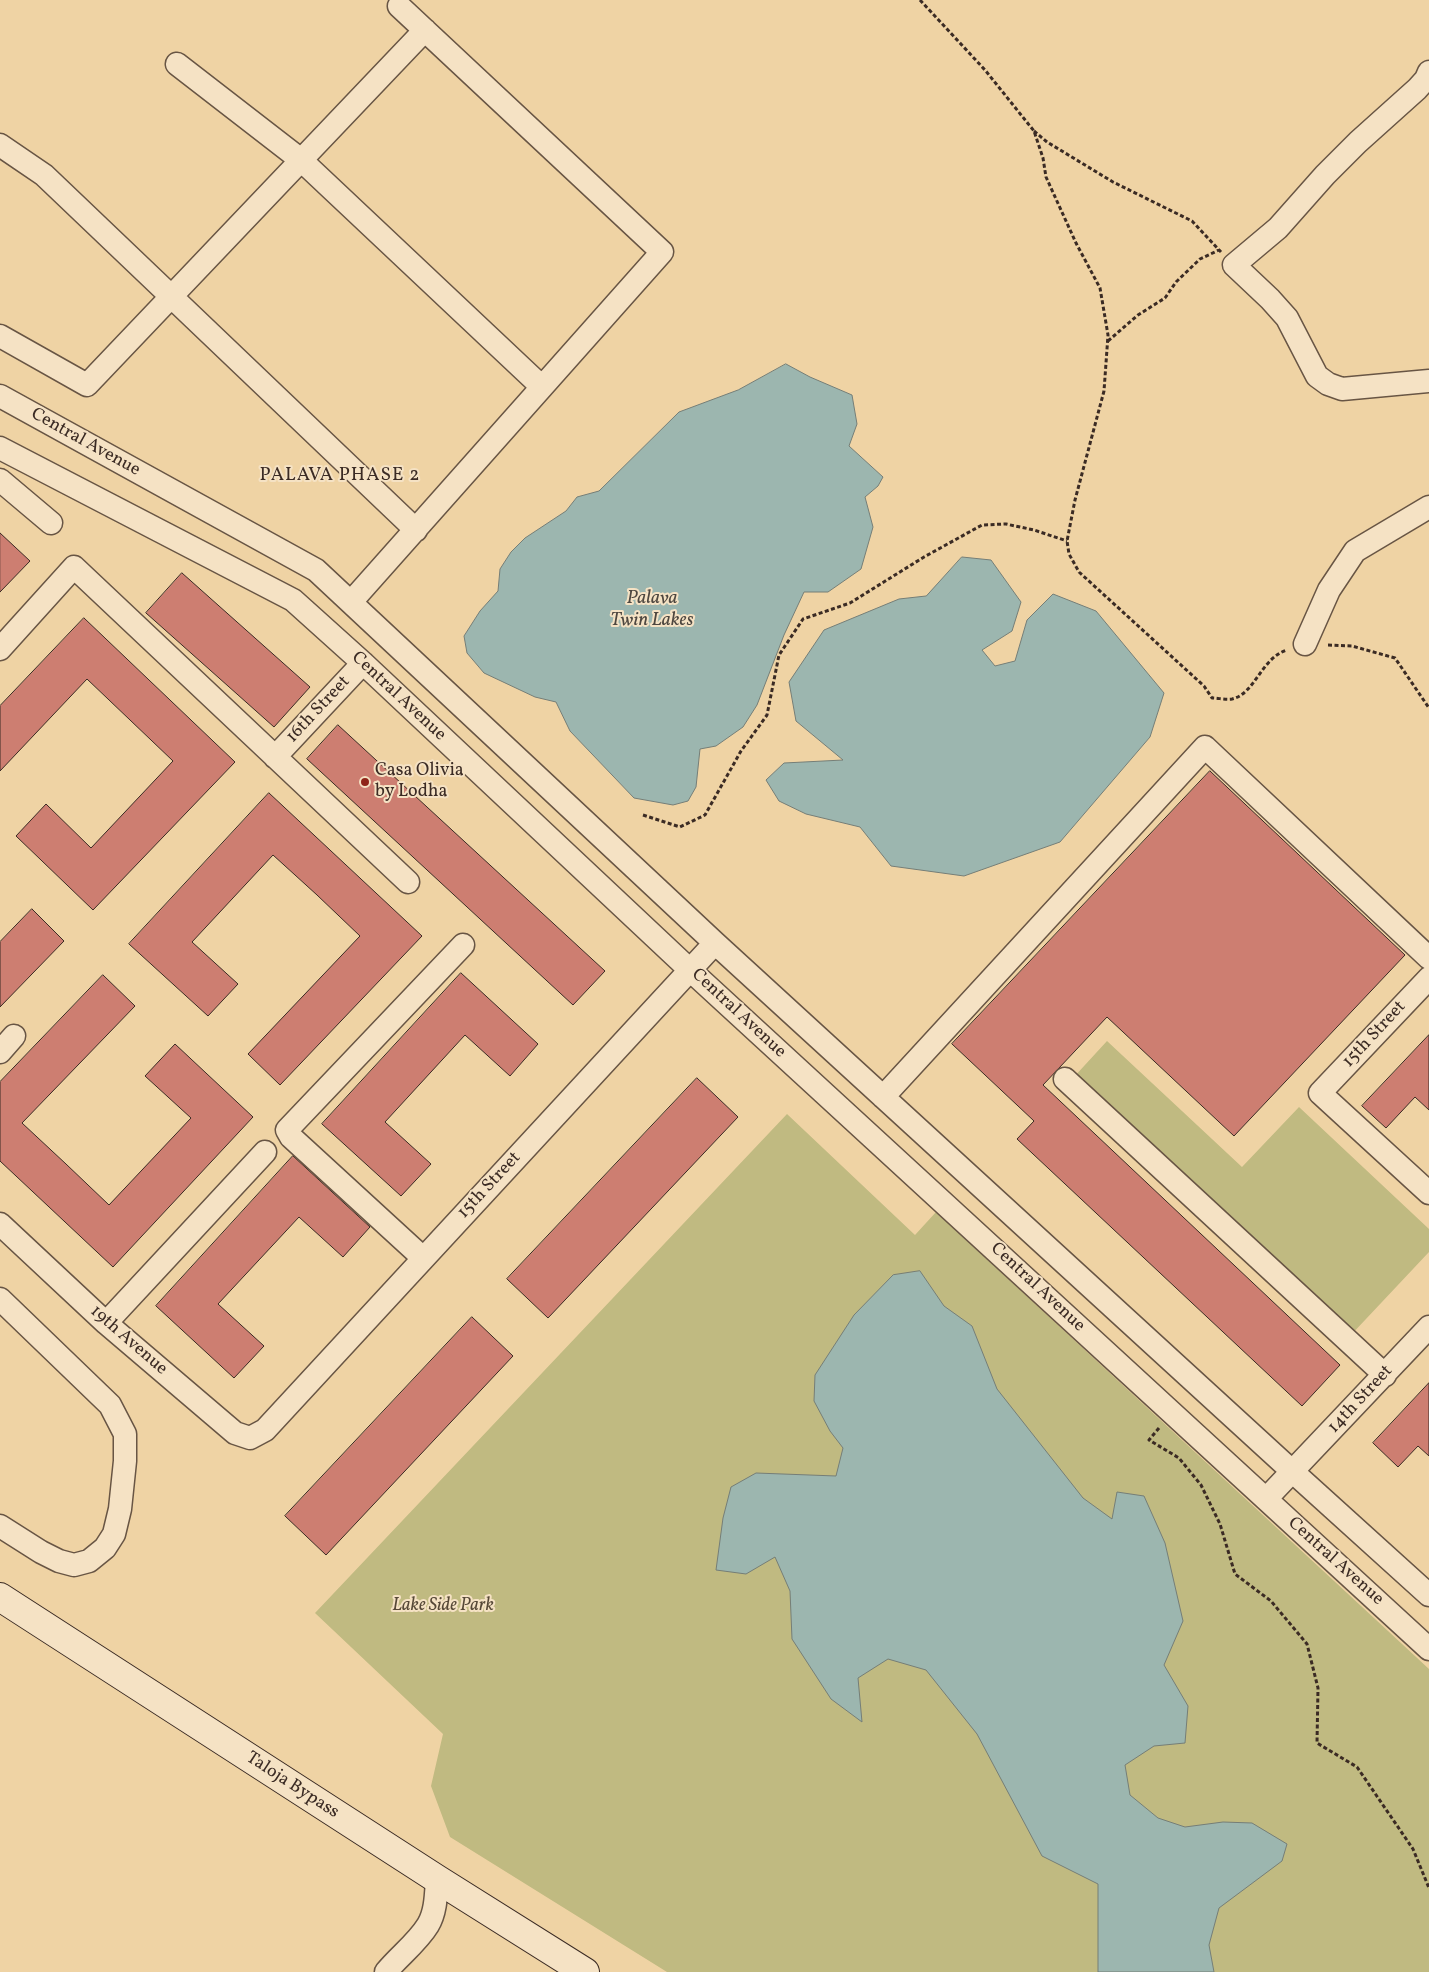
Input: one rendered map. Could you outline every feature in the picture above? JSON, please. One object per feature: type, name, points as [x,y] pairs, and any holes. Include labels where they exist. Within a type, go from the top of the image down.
[{"type":"main road","name":"Taloja Bypass","points":[[0,1597],[437,1879],[585,1972]]},
{"type":"street","points":[[351,602],[662,252],[399,6]]},
{"type":"street","points":[[0,336],[87,385],[425,30]]},
{"type":"street","points":[[177,64],[302,160],[542,387]]},
{"type":"street","points":[[1429,72],[1426,80],[1358,142],[1325,175],[1278,228],[1226,257],[1287,318],[1317,376],[1328,384],[1342,389],[1429,382]]},
{"type":"street","points":[[0,145],[44,175],[416,530]]},
{"type":"street","name":"Central Avenue","points":[[0,396],[316,570],[715,943],[1292,1472],[1429,1595]]},
{"type":"street","name":"Central Avenue","points":[[0,448],[293,600],[363,663],[690,970],[1429,1648]]},
{"type":"street","points":[[0,480],[51,524]]},
{"type":"street","points":[[1305,644],[1330,590],[1355,551],[1429,507]]},
{"type":"street","points":[[0,649],[74,567],[408,882]]},
{"type":"street","name":"16th Street","points":[[275,757],[363,663]]},
{"type":"street","points":[[883,1097],[1205,747],[1429,958]]},
{"type":"street","name":"15th Street","points":[[265,1430],[715,943]]},
{"type":"street","points":[[424,1258],[291,1137],[287,1130],[463,945]]},
{"type":"street","name":"15th Street","points":[[1429,978],[1320,1093],[1429,1193]]},
{"type":"street","points":[[1065,1079],[1385,1375]]},
{"type":"street","points":[[106,1323],[265,1152]]},
{"type":"street","name":"19th Avenue","points":[[0,1224],[106,1323],[235,1433],[250,1438],[265,1430]]},
{"type":"street","points":[[0,1299],[110,1406],[125,1434],[125,1461],[120,1509],[114,1534],[105,1548],[89,1561],[74,1564],[59,1560],[41,1552],[0,1526]]},
{"type":"street","name":"14th Street","points":[[1266,1499],[1429,1327]]},
{"type":"street","points":[[386,1972],[417,1940],[429,1924],[435,1902],[437,1879]]},
{"type":"path","points":[[920,0],[985,70],[1034,131],[1047,142],[1113,182],[1192,222],[1226,257]]},
{"type":"path","points":[[1034,131],[1043,158],[1046,177],[1076,243],[1100,288],[1108,335],[1104,391],[1075,500],[1067,541],[1069,554],[1079,572],[1204,686],[1212,698],[1232,699],[1247,691],[1267,662],[1280,652],[1305,644],[1352,646],[1395,658],[1429,708]]},
{"type":"path","points":[[1108,342],[1138,315],[1165,298],[1176,282],[1200,260],[1226,257]]},
{"type":"path","points":[[642,815],[680,827],[705,815],[741,751],[768,715],[779,655],[803,619],[850,603],[924,557],[982,525],[1006,524],[1034,530],[1067,541]]},
{"type":"path","points":[[1173,1412],[1149,1440],[1178,1458],[1201,1485],[1220,1524],[1235,1574],[1271,1602],[1307,1644],[1318,1688],[1317,1743],[1357,1767],[1413,1849],[1429,1888]]},
{"type":"green space","points":[[1107,1041],[1242,1167],[1299,1107],[1429,1229],[1429,1252],[1350,1336],[1073,1078]]},
{"type":"green space","name":"Lake Side Park","points":[[787,1114],[915,1235],[936,1212],[1429,1669],[1429,1972],[667,1972],[450,1837],[431,1786],[443,1734],[315,1613]]},
{"type":"water","name":"Palava Twin Lakes","points":[[786,364],[810,377],[852,395],[857,424],[849,446],[883,477],[878,486],[865,497],[873,527],[861,569],[828,592],[804,592],[784,635],[757,705],[743,727],[716,746],[700,749],[696,787],[688,801],[673,805],[634,798],[570,731],[556,702],[535,697],[484,673],[467,653],[464,636],[480,611],[498,591],[500,569],[511,552],[525,538],[566,511],[577,497],[599,491],[679,412],[738,390]]},
{"type":"water","points":[[962,557],[991,560],[1021,602],[1012,631],[982,650],[995,666],[1015,661],[1027,620],[1053,594],[1096,611],[1164,693],[1150,737],[1060,842],[964,876],[891,866],[860,827],[806,814],[779,801],[766,780],[784,763],[843,760],[796,721],[789,682],[824,630],[899,599],[926,596]]},
{"type":"water","points":[[920,1271],[944,1306],[972,1326],[997,1389],[1083,1498],[1112,1519],[1117,1492],[1144,1496],[1165,1543],[1183,1621],[1164,1665],[1188,1706],[1185,1743],[1154,1746],[1125,1765],[1130,1795],[1158,1818],[1185,1827],[1223,1822],[1252,1823],[1287,1844],[1282,1861],[1219,1908],[1209,1945],[1214,1972],[1098,1972],[1098,1884],[1042,1856],[977,1734],[926,1670],[888,1659],[858,1678],[862,1722],[831,1699],[792,1639],[790,1591],[775,1557],[746,1574],[716,1570],[723,1518],[731,1487],[756,1473],[836,1476],[843,1448],[830,1431],[814,1401],[815,1375],[854,1315],[893,1275]]},
{"type":"building","points":[[0,533],[30,561],[0,592]]},
{"type":"building","points":[[182,573],[310,687],[274,727],[146,613]]},
{"type":"building","points":[[84,618],[235,762],[93,910],[16,836],[46,804],[91,848],[173,761],[87,679],[0,771],[0,706]]},
{"type":"building","points":[[338,725],[605,971],[573,1005],[307,759]]},
{"type":"building","points":[[1210,771],[1405,955],[1234,1136],[1107,1017],[1043,1085],[1340,1365],[1302,1406],[1017,1139],[1034,1121],[952,1044]]},
{"type":"building","points":[[269,793],[422,936],[280,1085],[248,1054],[360,936],[317,895],[273,855],[192,942],[238,984],[208,1016],[129,944]]},
{"type":"building","points":[[32,909],[64,941],[0,1007],[0,942]]},
{"type":"building","points":[[461,973],[538,1044],[510,1076],[465,1035],[385,1122],[431,1164],[401,1196],[322,1124]]},
{"type":"building","points":[[103,975],[135,1006],[22,1123],[109,1205],[191,1118],[145,1076],[175,1044],[253,1117],[113,1267],[0,1161],[0,1082]]},
{"type":"building","points":[[1429,1035],[1429,1110],[1415,1097],[1386,1128],[1362,1106]]},
{"type":"building","points":[[697,1078],[738,1117],[548,1318],[507,1279]]},
{"type":"building","points":[[293,1156],[370,1227],[343,1257],[299,1217],[218,1304],[264,1346],[234,1378],[156,1306]]},
{"type":"building","points":[[472,1317],[513,1356],[326,1555],[285,1516]]},
{"type":"building","points":[[1429,1383],[1429,1456],[1418,1446],[1398,1467],[1373,1443]]},
{"type":"place","name":"Casa Olivia by Lodha","points":[[365,782]]},
{"type":"district","name":"PALAVA PHASE 2","points":[[340,477]]}]
